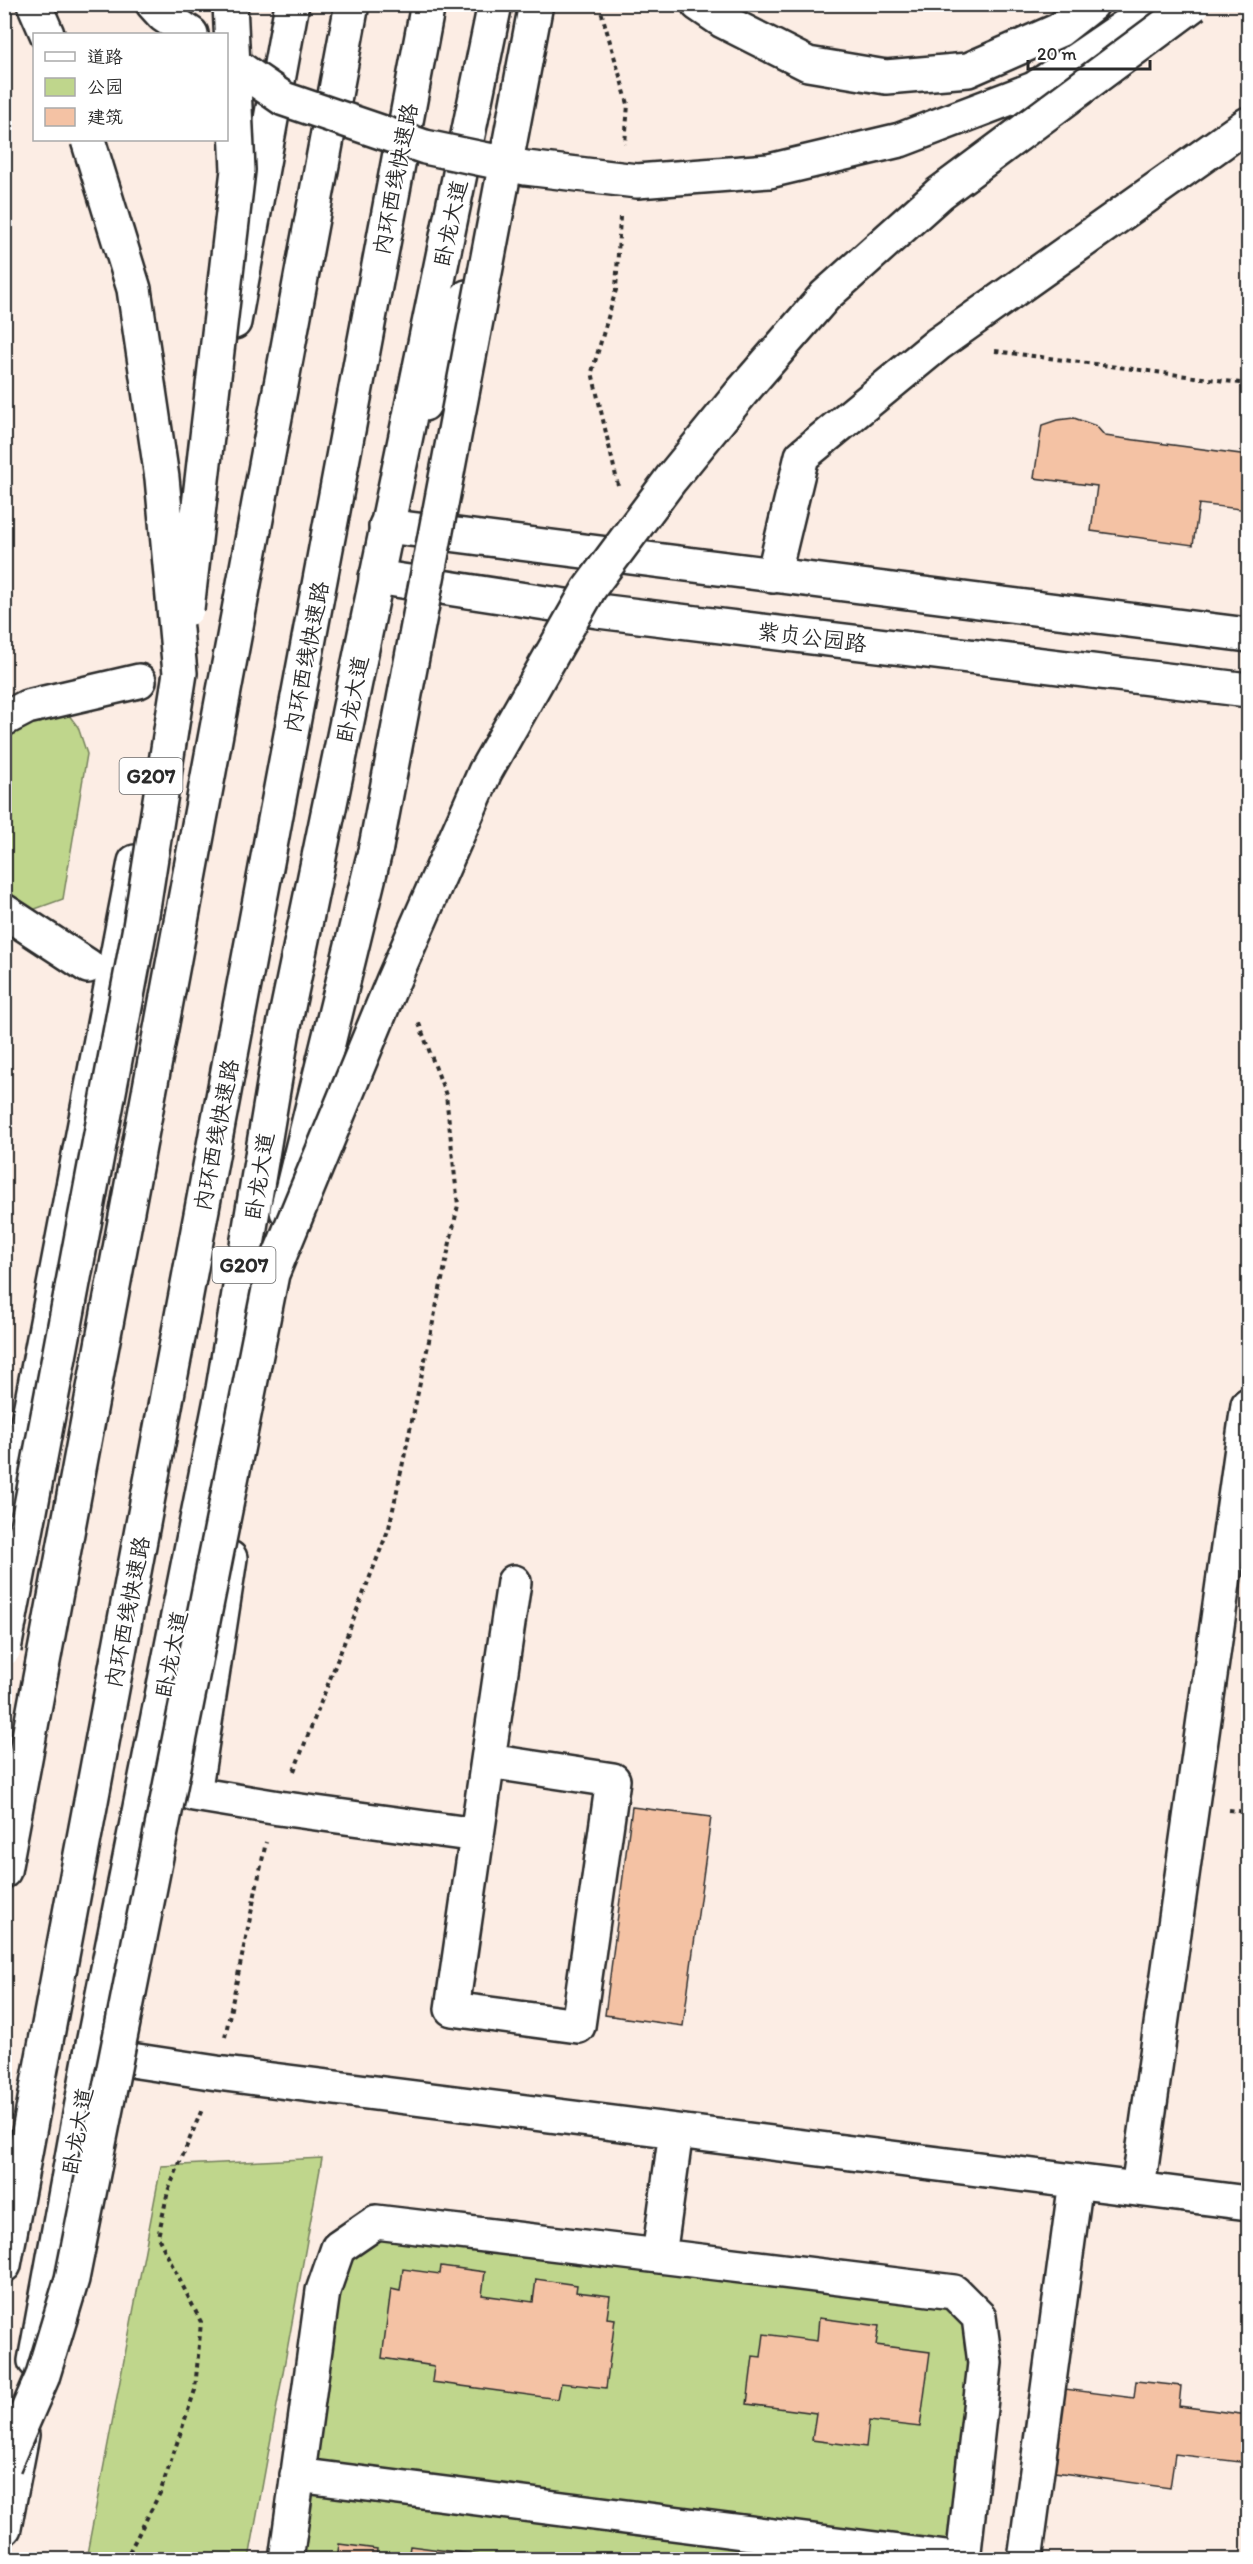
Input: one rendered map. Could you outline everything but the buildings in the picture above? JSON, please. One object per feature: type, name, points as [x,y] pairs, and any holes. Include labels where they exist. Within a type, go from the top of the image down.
[{"type":"main road","points":[[34,4],[47,33]]},
{"type":"main road","points":[[153,4],[163,15],[190,33]]},
{"type":"main road","points":[[4,1649],[136,950],[180,673],[238,170],[230,4]]},
{"type":"main road","name":"G207","points":[[4,1547],[161,727],[292,4]]},
{"type":"main road","points":[[4,1871],[352,4]]},
{"type":"main road","name":"内环西线快速路","points":[[4,2265],[428,4]]},
{"type":"main road","name":"卧龙大道","points":[[4,2528],[91,2054],[224,1389],[282,1036],[495,4]]},
{"type":"main road","points":[[403,446],[459,333],[537,4]]},
{"type":"main road","points":[[4,2465],[42,2378],[72,2279],[272,1274],[376,847],[537,4]]},
{"type":"main road","points":[[698,4],[723,21],[808,64],[886,77],[968,70],[1059,30],[1092,4]]},
{"type":"main road","points":[[228,60],[284,99],[425,147],[526,168],[637,181],[769,171],[900,140],[1034,89],[1158,4]]},
{"type":"main road","points":[[272,1274],[393,981],[485,772],[589,589],[671,479],[741,393],[825,296],[940,193],[1194,4]]},
{"type":"main road","points":[[773,576],[802,456],[938,344],[1248,124]]},
{"type":"main road","points":[[88,141],[134,289],[162,478],[180,673]]},
{"type":"main road","points":[[386,526],[1248,635]]},
{"type":"main road","name":"紫贞公园路","points":[[376,577],[598,611],[1248,690]]},
{"type":"main road","points":[[4,719],[27,706],[139,681]]},
{"type":"main road","points":[[4,911],[88,966]]},
{"type":"main road","points":[[224,1389],[235,1525],[194,1794],[477,1835]]},
{"type":"main road","points":[[1138,2189],[1248,1406]]},
{"type":"main road","points":[[488,1761],[613,1780],[578,2026],[452,2009],[477,1835],[514,1582]]},
{"type":"main road","points":[[91,2054],[217,2073],[1248,2203]]},
{"type":"main road","points":[[659,2256],[675,2131]]},
{"type":"main road","points":[[1025,2559],[1076,2181]]},
{"type":"main road","points":[[286,2559],[297,2475],[323,2291],[338,2248],[376,2222],[954,2292],[979,2317],[985,2363],[962,2559],[297,2475]]},
{"type":"path","points":[[599,4],[628,104],[625,150]]},
{"type":"path","points":[[619,486],[592,372],[616,290],[621,208]]},
{"type":"path","points":[[938,344],[1248,384]]},
{"type":"path","points":[[124,2559],[160,2493],[195,2390],[201,2322],[158,2237],[168,2191],[217,2073],[265,1844],[389,1528],[459,1205],[446,1095],[415,1011]]},
{"type":"green space","points":[[62,706],[78,727],[87,754],[63,899],[24,913],[5,907],[4,719]]},
{"type":"green space","points":[[322,2158],[249,2559],[86,2559],[161,2166]]},
{"type":"green space","points":[[376,2222],[954,2292],[979,2317],[963,2559],[286,2560],[323,2291]]}]
